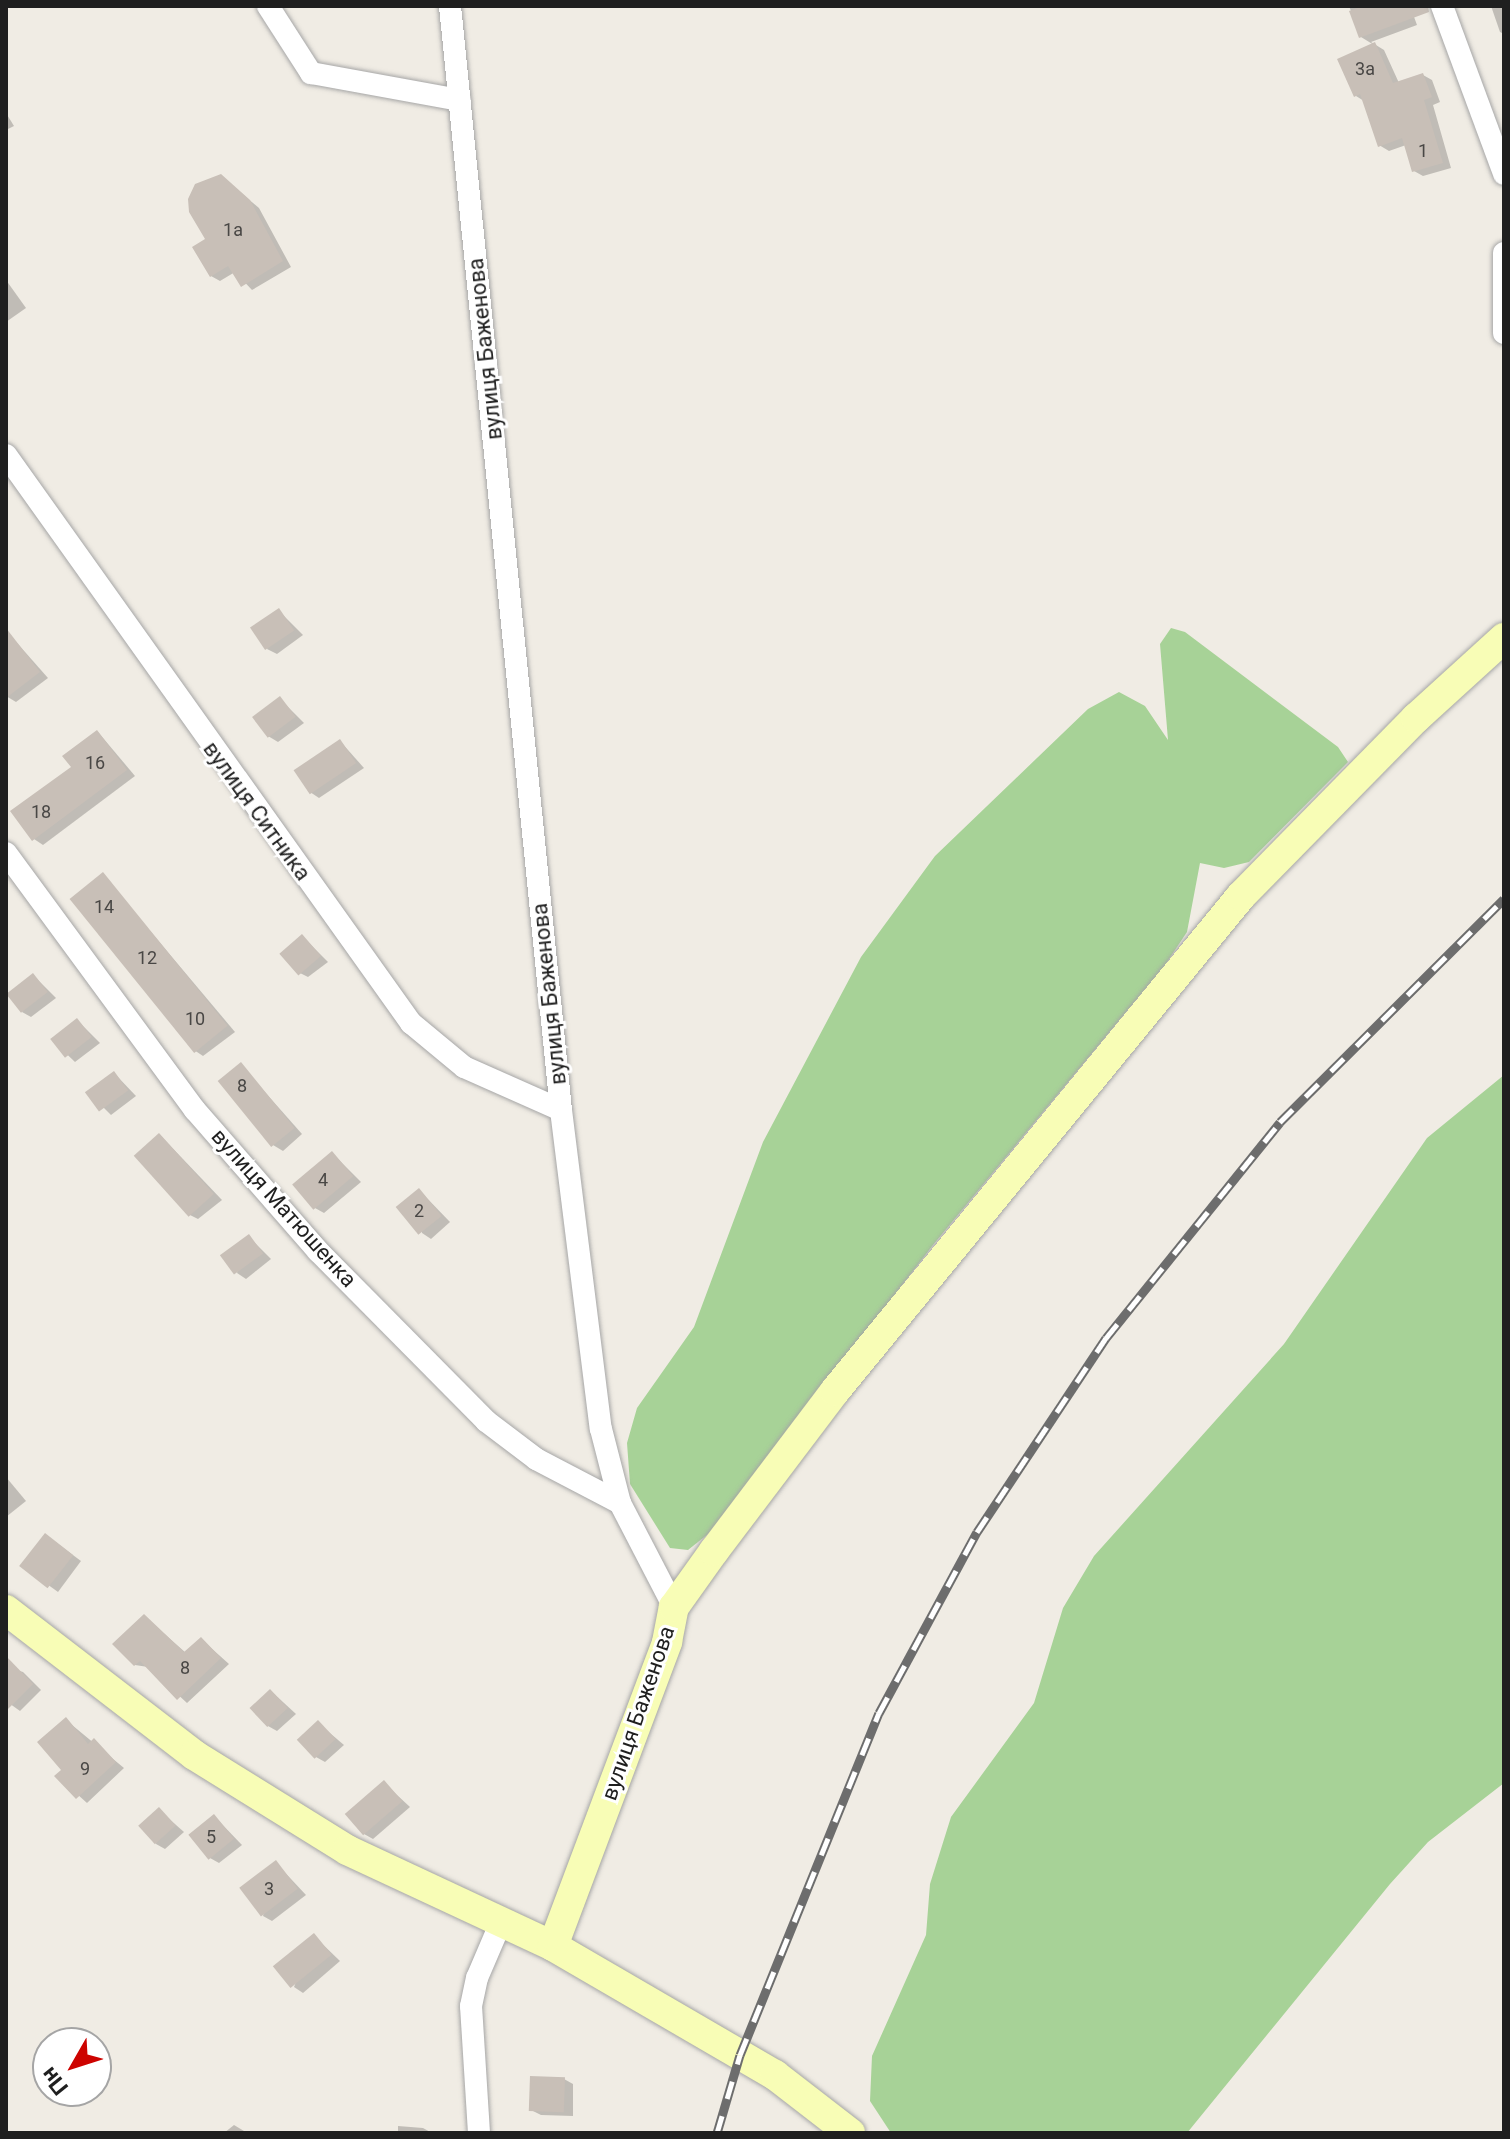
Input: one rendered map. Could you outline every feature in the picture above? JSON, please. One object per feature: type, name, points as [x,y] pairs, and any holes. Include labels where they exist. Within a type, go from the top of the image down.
[{"type":"street","points":[[268,6],[311,73],[460,100]]},
{"type":"street","name":"вулиця Баженова","points":[[450,6],[561,1110],[601,1429],[620,1503],[674,1607],[667,1642],[553,1946]]},
{"type":"street","points":[[1442,6],[1504,174]]},
{"type":"street","points":[[1504,253],[1504,333]]},
{"type":"street","name":"вулиця Ситника","points":[[8,462],[411,1023],[464,1067],[561,1110]]},
{"type":"street","points":[[674,1607],[835,1391],[1241,896],[1416,718],[1504,638]]},
{"type":"street","name":"вулиця Матюшенка","points":[[6,853],[195,1110],[318,1251],[486,1421],[547,1466],[620,1503]]},
{"type":"street","points":[[6,1610],[194,1755],[347,1850],[553,1946],[775,2075],[850,2133]]},
{"type":"street","points":[[479,2133],[471,2006],[477,1978],[501,1922]]},
{"type":"green space","points":[[1171,628],[1185,632],[1338,747],[1348,762],[1249,862],[1224,868],[1200,863],[1187,932],[1165,965],[933,1245],[713,1530],[688,1550],[670,1548],[630,1484],[627,1443],[637,1408],[694,1327],[763,1142],[861,957],[935,856],[1088,709],[1119,692],[1145,706],[1168,740],[1160,644]]},
{"type":"green space","points":[[1504,1075],[1504,1783],[1428,1842],[1390,1884],[1187,2133],[891,2133],[870,2101],[872,2056],[926,1935],[930,1884],[951,1817],[1034,1703],[1063,1608],[1094,1556],[1284,1344],[1427,1138]]},
{"type":"building","points":[[1363,6],[1428,6],[1429,12],[1359,38],[1349,11]]},
{"type":"building","points":[[1375,42],[1393,83],[1423,73],[1432,97],[1424,100],[1443,163],[1412,172],[1402,138],[1378,147],[1360,94],[1354,97],[1337,59]]},
{"type":"building","points":[[221,174],[250,200],[283,261],[241,287],[228,266],[210,277],[192,247],[205,239],[189,212],[188,199],[195,184]]},
{"type":"building","points":[[279,608],[294,630],[265,650],[250,628]]},
{"type":"building","points":[[6,628],[40,672],[6,698]]},
{"type":"building","points":[[280,696],[296,717],[268,738],[252,717]]},
{"type":"building","points":[[97,730],[127,770],[32,841],[10,811],[71,767],[62,756]]},
{"type":"building","points":[[340,739],[356,763],[310,794],[294,770]]},
{"type":"building","points":[[103,872],[228,1026],[194,1053],[70,899]]},
{"type":"building","points":[[302,934],[321,956],[298,976],[279,954]]},
{"type":"building","points":[[33,973],[48,992],[21,1013],[6,994]]},
{"type":"building","points":[[77,1018],[92,1037],[65,1058],[50,1039]]},
{"type":"building","points":[[241,1062],[294,1128],[271,1147],[218,1081]]},
{"type":"building","points":[[114,1071],[128,1090],[99,1112],[85,1092]]},
{"type":"building","points":[[159,1133],[214,1194],[189,1217],[134,1156]]},
{"type":"building","points":[[332,1151],[353,1176],[313,1210],[292,1184]]},
{"type":"building","points":[[419,1188],[442,1216],[418,1235],[396,1207]]},
{"type":"building","points":[[249,1234],[263,1253],[234,1275],[220,1255]]},
{"type":"building","points":[[45,1533],[73,1555],[48,1588],[19,1566]]},
{"type":"building","points":[[144,1614],[184,1652],[201,1637],[221,1658],[177,1700],[140,1661],[134,1666],[112,1644]]},
{"type":"building","points":[[6,1656],[33,1684],[6,1711]]},
{"type":"building","points":[[270,1689],[288,1708],[267,1727],[250,1708]]},
{"type":"building","points":[[66,1717],[88,1744],[94,1738],[116,1762],[76,1799],[54,1776],[61,1770],[37,1742]]},
{"type":"building","points":[[318,1720],[336,1739],[315,1759],[297,1740]]},
{"type":"building","points":[[384,1780],[402,1801],[363,1835],[345,1814]]},
{"type":"building","points":[[159,1807],[176,1826],[155,1844],[138,1826]]},
{"type":"building","points":[[214,1814],[234,1839],[208,1860],[188,1835]]},
{"type":"building","points":[[276,1860],[298,1889],[261,1916],[239,1888]]},
{"type":"building","points":[[314,1933],[332,1955],[290,1988],[273,1966]]},
{"type":"building","points":[[530,2076],[565,2077],[564,2112],[529,2111]]},
{"type":"railway","points":[[717,2133],[740,2055],[879,1713],[977,1532],[1106,1338],[1280,1122],[1504,899]]}]
